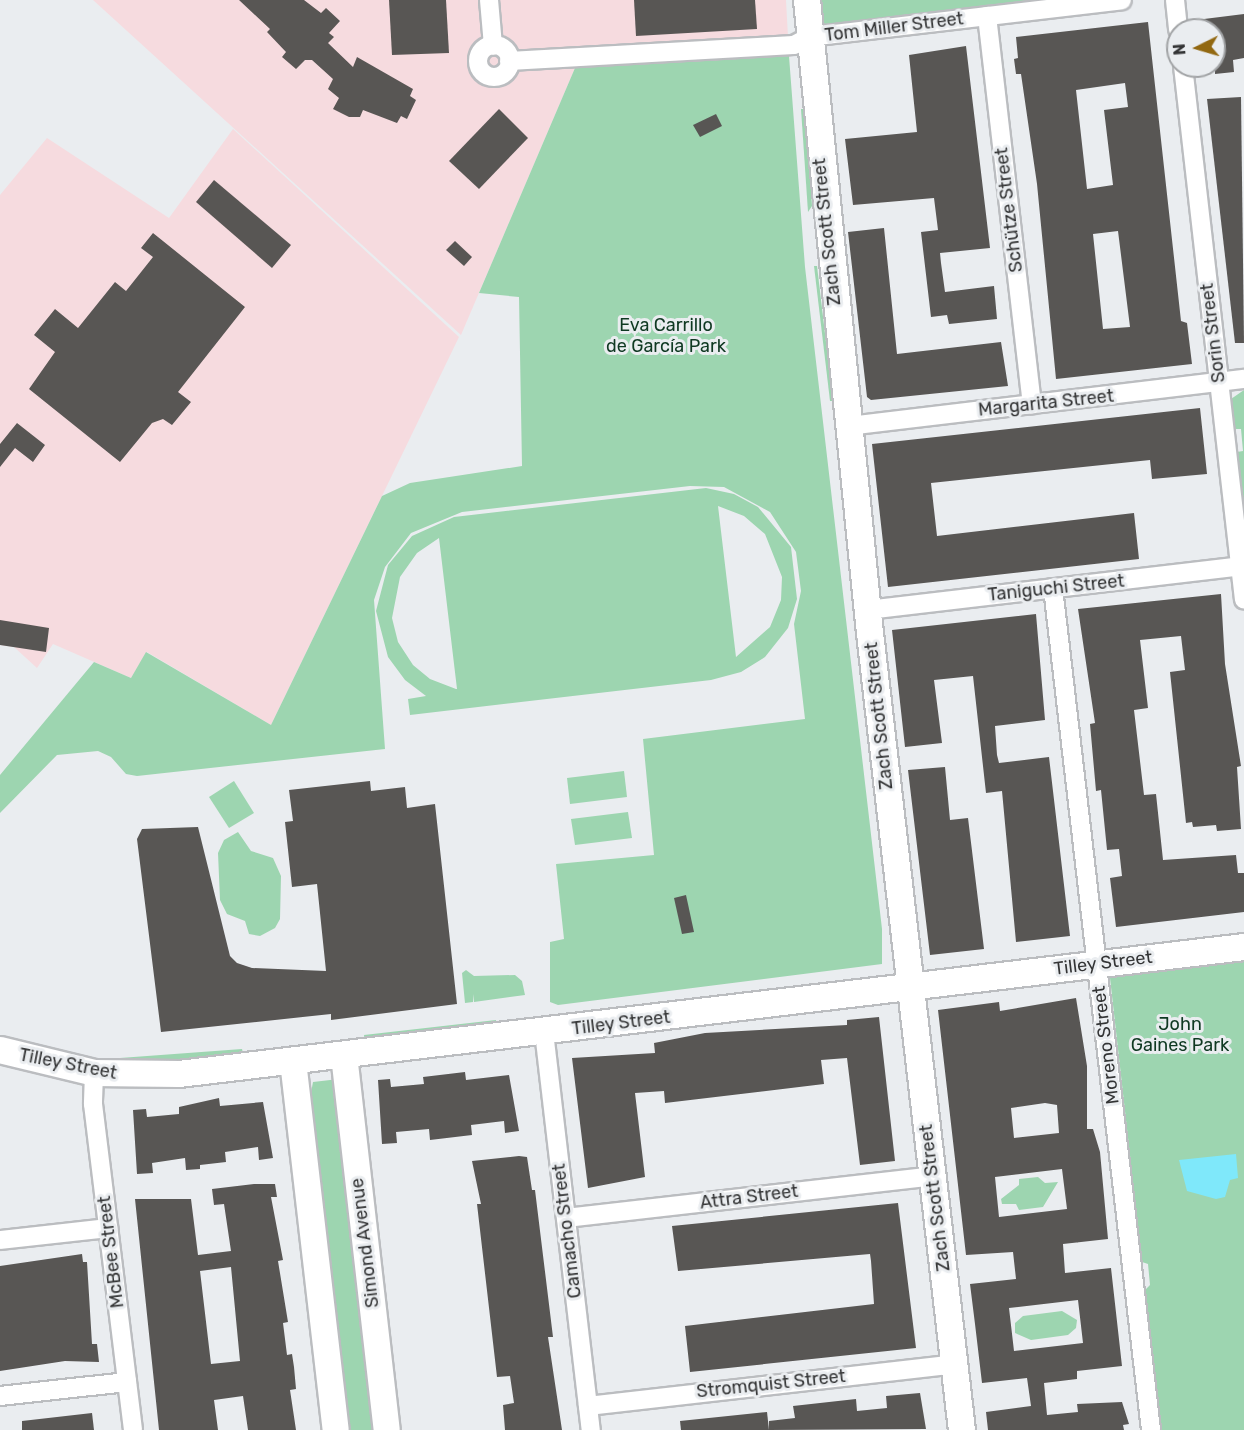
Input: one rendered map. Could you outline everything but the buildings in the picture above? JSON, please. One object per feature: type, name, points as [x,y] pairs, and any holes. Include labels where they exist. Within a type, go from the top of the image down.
[{"type":"street","points":[[489,0],[493,46]]},
{"type":"street","name":"Zach Scott Street","points":[[807,0],[848,426],[962,1430]]},
{"type":"street","name":"Tom Miller Street","points":[[509,61],[780,46],[809,37],[1122,0]]},
{"type":"street","points":[[1175,0],[1177,18]]},
{"type":"street","name":"Schütze Street","points":[[987,16],[1032,404]]},
{"type":"street","points":[[493,46],[506,51],[509,61],[502,75],[483,73],[480,54],[493,46]]},
{"type":"street","name":"Sorin Street","points":[[1184,78],[1242,566],[1244,600]]},
{"type":"street","name":"Margarita Street","points":[[848,426],[1244,379]]},
{"type":"street","name":"Taniguchi Street","points":[[868,610],[1242,566]]},
{"type":"street","name":"Moreno Street","points":[[1053,588],[1151,1430]]},
{"type":"street","name":"Tilley Street","points":[[0,1050],[94,1073],[141,1076],[293,1061],[830,999],[910,985],[1244,947]]},
{"type":"street","name":"Camacho Street","points":[[544,1032],[591,1430]]},
{"type":"street","name":"Simond Avenue","points":[[344,1055],[387,1430]]},
{"type":"street","points":[[293,1061],[336,1430]]},
{"type":"street","name":"McBee Street","points":[[94,1073],[93,1104],[133,1430]]},
{"type":"street","name":"Attra Street","points":[[566,1218],[933,1176]]},
{"type":"street","points":[[0,1240],[108,1228]]},
{"type":"street","name":"Stromquist Street","points":[[588,1406],[955,1364]]},
{"type":"street","points":[[0,1396],[127,1382]]},
{"type":"shaded area","points":[[93,0],[786,0],[789,56],[575,68],[461,335]]},
{"type":"shaded area","points":[[233,129],[459,337],[271,725],[147,652],[131,678],[53,644],[37,668],[14,647],[0,645],[0,195],[47,138],[169,218]]},
{"type":"green space","points":[[815,0],[1048,0],[829,25],[819,22]]},
{"type":"green space","name":"Eva Carrillo de García Park","points":[[789,56],[805,267],[882,929],[882,964],[558,1005],[550,1002],[550,942],[564,939],[556,864],[654,855],[643,739],[805,719],[794,624],[801,591],[796,552],[770,512],[724,487],[690,486],[462,512],[411,533],[385,567],[374,600],[385,749],[137,776],[126,774],[111,757],[98,751],[57,755],[0,813],[0,775],[94,662],[131,678],[146,652],[271,725],[382,496],[410,483],[522,466],[519,297],[479,293],[575,68]]},
{"type":"green space","points":[[801,109],[806,109],[812,206],[808,212]]},
{"type":"green space","points":[[814,266],[817,266],[833,401],[830,401]]},
{"type":"green space","points":[[1244,390],[1244,511],[1237,452],[1243,451],[1241,429],[1234,429],[1231,399]]},
{"type":"green space","points":[[706,488],[734,494],[758,507],[791,547],[797,599],[788,628],[765,657],[741,672],[711,680],[410,715],[408,699],[426,696],[405,680],[388,657],[376,611],[388,565],[412,536],[454,517]],"holes":[[[718,506],[744,516],[765,534],[782,577],[781,600],[770,627],[736,657]],[[439,538],[457,689],[430,679],[413,665],[398,642],[392,618],[400,577],[417,553]]]},
{"type":"green space","points":[[624,771],[627,797],[570,804],[567,778]]},
{"type":"green space","points":[[234,781],[254,813],[229,828],[209,797]]},
{"type":"green space","points":[[628,812],[632,838],[575,845],[571,819]]},
{"type":"green space","points":[[238,832],[251,851],[273,858],[281,876],[280,919],[275,928],[260,936],[249,934],[245,921],[227,914],[220,900],[218,853],[224,840]]},
{"type":"green space","name":"John Gaines Park","points":[[1244,958],[1244,1430],[1161,1430],[1145,1290],[1150,1285],[1148,1264],[1142,1262],[1110,978]]},
{"type":"green space","points":[[466,970],[474,976],[515,975],[522,981],[525,995],[474,1002],[473,994],[473,1002],[465,1003],[462,973]]},
{"type":"green space","points":[[496,1020],[496,1023],[365,1044],[364,1035]]},
{"type":"green space","points":[[242,1049],[243,1053],[119,1067],[120,1058]]},
{"type":"green space","points":[[339,1079],[380,1430],[343,1430],[309,1104],[313,1082]]},
{"type":"green space","points":[[1038,1177],[1045,1183],[1058,1182],[1043,1207],[1019,1210],[1016,1204],[1002,1204],[1001,1199],[1019,1185],[1019,1179]]},
{"type":"green space","points":[[1062,1311],[1077,1320],[1076,1328],[1068,1335],[1031,1340],[1015,1333],[1015,1323],[1023,1316]]},
{"type":"water","points":[[1236,1154],[1238,1178],[1230,1180],[1225,1197],[1216,1199],[1187,1191],[1179,1160]]}]
